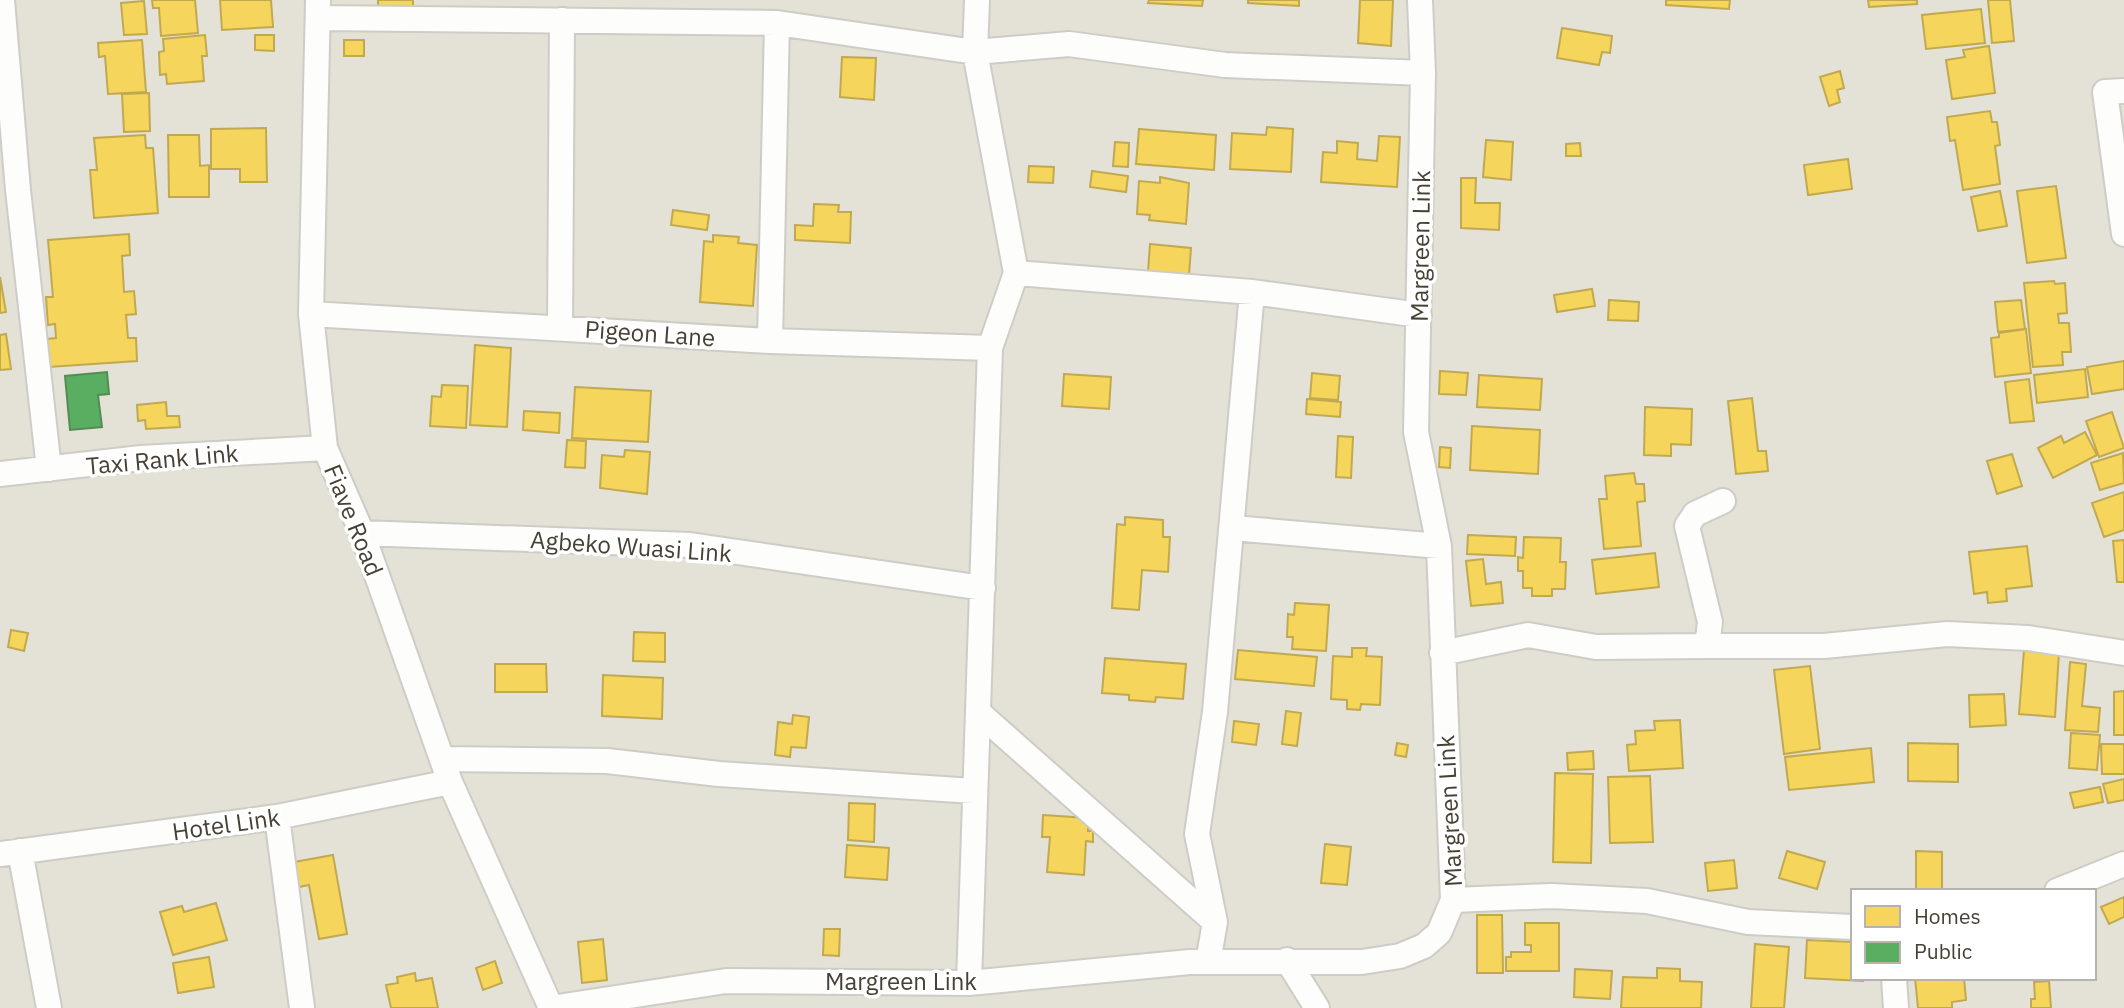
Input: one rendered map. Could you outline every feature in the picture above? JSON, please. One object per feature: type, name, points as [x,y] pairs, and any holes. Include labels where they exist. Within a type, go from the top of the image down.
[{"type":"street","points":[[2,0],[9,191],[49,469]]},
{"type":"street","points":[[969,983],[973,791],[983,588],[990,348],[1016,273],[975,52],[977,0]]},
{"type":"street","name":"Margreen Link","points":[[551,1008],[726,981],[969,983],[1208,962],[1362,962],[1400,956],[1423,946],[1439,933],[1453,901],[1439,546],[1416,432],[1423,73],[1420,0]]},
{"type":"street","points":[[318,9],[562,20],[777,23],[975,52],[1069,44],[1225,65],[1423,73]]},
{"type":"street","name":"Fiave Road","points":[[318,9],[311,314],[325,448],[362,533],[447,770],[551,1008]]},
{"type":"street","points":[[560,327],[562,20]]},
{"type":"street","points":[[770,341],[777,23]]},
{"type":"street","points":[[2124,91],[2105,92],[2124,234]]},
{"type":"street","points":[[1016,273],[1252,292],[1419,315]]},
{"type":"street","points":[[1208,962],[1215,922],[1197,834],[1215,712],[1252,292]]},
{"type":"street","name":"Pigeon Lane","points":[[311,314],[770,341],[990,348]]},
{"type":"street","name":"Taxi Rank Link","points":[[0,474],[141,458],[325,448]]},
{"type":"street","points":[[1707,646],[1710,622],[1687,526],[1695,514],[1723,501]]},
{"type":"street","points":[[1233,528],[1439,546]]},
{"type":"street","name":"Agbeko Wuasi Link","points":[[362,533],[690,545],[983,588]]},
{"type":"street","points":[[1442,653],[1528,635],[1596,647],[1824,646],[1948,634],[2028,638],[2124,653]]},
{"type":"street","points":[[978,712],[1215,922]]},
{"type":"street","name":"Hotel Link","points":[[10,853],[277,817],[447,770],[607,761],[719,774],[973,791]]},
{"type":"street","points":[[277,817],[303,1008]]},
{"type":"street","points":[[10,853],[49,1008]]},
{"type":"street","points":[[2062,889],[2124,864]]},
{"type":"street","points":[[1453,901],[1552,896],[1647,901],[1748,922],[1851,928]]},
{"type":"street","points":[[1287,960],[1317,1008]]},
{"type":"street","points":[[1894,980],[1896,1008]]},
{"type":"shaded area","points":[[0,0],[2124,0],[2124,1008],[0,1008]]},
{"type":"building: Homes","points":[[152,0],[195,0],[198,33],[161,36],[159,8],[153,8]]},
{"type":"building: Homes","points":[[220,0],[271,0],[273,27],[222,30]]},
{"type":"building: Homes","points":[[378,0],[413,0],[413,10],[378,8]]},
{"type":"building: Homes","points":[[1149,0],[1203,0],[1202,6],[1148,3]]},
{"type":"building: Homes","points":[[1248,0],[1299,0],[1299,6],[1248,3]]},
{"type":"building: Homes","points":[[1360,0],[1393,0],[1391,46],[1358,43]]},
{"type":"building: Homes","points":[[1666,0],[1730,0],[1729,9],[1666,5]]},
{"type":"building: Homes","points":[[1868,0],[1917,0],[1917,4],[1869,7]]},
{"type":"building: Homes","points":[[1988,0],[2010,0],[2014,41],[1992,43]]},
{"type":"building: Homes","points":[[144,1],[147,34],[124,35],[121,3]]},
{"type":"building: Homes","points":[[1981,9],[1985,43],[1926,49],[1922,15]]},
{"type":"building: Homes","points":[[1562,28],[1612,36],[1610,53],[1602,52],[1599,65],[1557,58]]},
{"type":"building: Homes","points":[[205,35],[207,56],[202,56],[204,81],[167,84],[166,74],[160,75],[159,52],[164,51],[163,39]]},
{"type":"building: Homes","points":[[255,35],[274,35],[274,51],[255,50]]},
{"type":"building: Homes","points":[[142,40],[146,92],[108,94],[105,56],[99,57],[98,43]]},
{"type":"building: Homes","points":[[344,40],[364,40],[364,56],[344,56]]},
{"type":"building: Homes","points":[[1989,46],[1995,93],[1952,99],[1946,60],[1965,57],[1963,50]]},
{"type":"building: Homes","points":[[842,57],[876,58],[874,100],[840,97]]},
{"type":"building: Homes","points":[[1840,71],[1844,88],[1837,90],[1840,102],[1829,106],[1820,77]]},
{"type":"building: Homes","points":[[149,93],[150,131],[124,132],[122,94]]},
{"type":"building: Homes","points":[[1990,111],[1992,122],[1997,122],[2000,145],[1995,146],[2000,184],[1963,190],[1955,140],[1950,141],[1947,117]]},
{"type":"building: Homes","points":[[1267,127],[1293,129],[1291,172],[1230,169],[1232,133],[1266,135]]},
{"type":"building: Homes","points":[[266,128],[267,182],[240,182],[240,169],[211,169],[211,129]]},
{"type":"building: Homes","points":[[1139,129],[1216,135],[1214,170],[1136,164]]},
{"type":"building: Homes","points":[[145,135],[146,148],[153,148],[158,213],[94,218],[90,170],[97,170],[94,138]]},
{"type":"building: Homes","points":[[168,135],[199,135],[200,166],[209,165],[209,197],[169,197]]},
{"type":"building: Homes","points":[[1379,136],[1400,137],[1397,187],[1321,182],[1323,152],[1337,153],[1337,141],[1358,143],[1357,159],[1377,161]]},
{"type":"building: Homes","points":[[1486,140],[1513,142],[1511,180],[1483,177]]},
{"type":"building: Homes","points":[[1115,142],[1129,143],[1128,167],[1113,166]]},
{"type":"building: Homes","points":[[1580,143],[1581,156],[1566,156],[1566,144]]},
{"type":"building: Homes","points":[[1848,159],[1852,189],[1808,195],[1804,165]]},
{"type":"building: Homes","points":[[1029,166],[1054,167],[1053,183],[1028,182]]},
{"type":"building: Homes","points":[[1092,171],[1128,176],[1126,192],[1090,187]]},
{"type":"building: Homes","points":[[1160,177],[1189,183],[1186,224],[1149,220],[1150,215],[1137,214],[1139,181],[1160,183]]},
{"type":"building: Homes","points":[[1461,178],[1476,178],[1475,203],[1500,203],[1499,230],[1461,228]]},
{"type":"building: Homes","points":[[2056,186],[2066,258],[2027,263],[2017,191]]},
{"type":"building: Homes","points":[[2000,191],[2007,226],[1978,231],[1971,197]]},
{"type":"building: Homes","points":[[814,204],[839,205],[838,212],[851,212],[850,243],[795,240],[795,225],[813,226]]},
{"type":"building: Homes","points":[[673,210],[709,215],[707,230],[671,225]]},
{"type":"building: Homes","points":[[129,234],[130,255],[122,256],[124,292],[134,291],[136,314],[126,315],[128,338],[136,338],[137,361],[49,367],[47,339],[56,338],[55,324],[48,325],[46,297],[53,297],[48,240]]},
{"type":"building: Homes","points":[[713,235],[739,237],[738,243],[757,245],[753,306],[700,302],[704,241],[713,242]]},
{"type":"building: Homes","points":[[1150,244],[1191,248],[1189,275],[1148,272]]},
{"type":"building: Homes","points":[[0,277],[6,312],[0,313]]},
{"type":"building: Homes","points":[[2054,281],[2055,284],[2065,283],[2067,313],[2058,314],[2059,323],[2069,323],[2071,352],[2062,352],[2063,365],[2033,367],[2024,283]]},
{"type":"building: Homes","points":[[1592,289],[1595,306],[1557,312],[1554,295]]},
{"type":"building: Homes","points":[[1609,300],[1639,302],[1638,321],[1608,320]]},
{"type":"building: Homes","points":[[2021,300],[2025,329],[1998,332],[1995,302]]},
{"type":"building: Homes","points":[[2026,329],[2031,373],[1995,377],[1991,338],[1999,337],[1999,333]]},
{"type":"building: Homes","points":[[6,334],[11,369],[0,370],[0,335]]},
{"type":"building: Homes","points":[[475,345],[511,348],[507,427],[470,425]]},
{"type":"building: Homes","points":[[2124,361],[2124,389],[2092,394],[2087,367]]},
{"type":"building: Homes","points":[[2085,369],[2088,397],[2037,403],[2034,375]]},
{"type":"building: Homes","points":[[1440,371],[1468,373],[1466,395],[1439,394]]},
{"type":"building: Homes","points":[[1312,373],[1340,376],[1338,400],[1310,398]]},
{"type":"building: Homes","points":[[1064,374],[1111,377],[1109,409],[1062,406]]},
{"type":"building: Homes","points":[[1479,375],[1542,379],[1540,410],[1477,407]]},
{"type":"building: Homes","points":[[2029,379],[2034,421],[2010,423],[2005,382]]},
{"type":"building: Homes","points":[[442,385],[468,386],[466,428],[430,426],[432,396],[441,397]]},
{"type":"building: Homes","points":[[575,387],[651,391],[648,442],[572,438]]},
{"type":"building: Homes","points":[[1752,398],[1758,451],[1766,451],[1768,471],[1736,474],[1728,401]]},
{"type":"building: Homes","points":[[1307,399],[1341,402],[1340,417],[1306,414]]},
{"type":"building: Homes","points":[[166,402],[167,416],[179,416],[180,427],[146,429],[145,420],[138,421],[137,405]]},
{"type":"building: Homes","points":[[1645,407],[1692,409],[1691,445],[1671,444],[1671,456],[1644,455]]},
{"type":"building: Homes","points":[[524,411],[560,413],[559,433],[523,430]]},
{"type":"building: Homes","points":[[2112,412],[2124,448],[2099,457],[2086,421]]},
{"type":"building: Homes","points":[[1472,426],[1540,430],[1538,474],[1470,470]]},
{"type":"building: Homes","points":[[2085,432],[2097,455],[2053,478],[2038,448],[2061,436],[2064,443]]},
{"type":"building: Homes","points":[[1338,436],[1353,437],[1351,478],[1336,477]]},
{"type":"building: Homes","points":[[567,440],[586,441],[585,468],[565,467]]},
{"type":"building: Homes","points":[[1440,447],[1451,448],[1450,468],[1439,467]]},
{"type":"building: Homes","points":[[625,450],[650,452],[647,494],[600,488],[602,455],[624,457]]},
{"type":"building: Homes","points":[[2123,453],[2124,483],[2100,490],[2091,463]]},
{"type":"building: Homes","points":[[2012,454],[2022,486],[1997,494],[1987,461]]},
{"type":"building: Homes","points":[[1634,473],[1636,484],[1644,484],[1645,501],[1637,502],[1641,546],[1604,549],[1599,499],[1607,499],[1605,476]]},
{"type":"building: Homes","points":[[2124,492],[2124,530],[2104,537],[2092,503]]},
{"type":"building: Homes","points":[[1125,517],[1163,520],[1163,537],[1170,537],[1168,572],[1142,570],[1139,610],[1112,608],[1117,524],[1125,525]]},
{"type":"building: Homes","points":[[1468,535],[1516,537],[1515,556],[1467,554]]},
{"type":"building: Homes","points":[[1524,537],[1561,538],[1560,562],[1566,562],[1565,589],[1552,589],[1552,596],[1532,596],[1532,588],[1523,588],[1523,571],[1518,571],[1518,557],[1523,558]]},
{"type":"building: Homes","points":[[2124,540],[2124,582],[2117,582],[2113,541]]},
{"type":"building: Homes","points":[[2027,546],[2032,586],[2006,589],[2007,601],[1988,603],[1987,592],[1974,594],[1969,552]]},
{"type":"building: Homes","points":[[1655,553],[1659,587],[1596,594],[1592,560]]},
{"type":"building: Homes","points":[[1483,559],[1486,584],[1501,582],[1503,603],[1471,606],[1466,561]]},
{"type":"building: Homes","points":[[1295,603],[1329,605],[1326,651],[1292,649],[1293,637],[1287,637],[1288,614],[1294,615]]},
{"type":"building: Homes","points":[[11,630],[28,633],[24,651],[8,647]]},
{"type":"building: Homes","points":[[634,632],[665,633],[665,662],[633,661]]},
{"type":"building: Homes","points":[[1352,648],[1367,648],[1366,656],[1382,657],[1380,705],[1361,704],[1360,710],[1347,709],[1347,700],[1331,699],[1333,656],[1352,657]]},
{"type":"building: Homes","points":[[1238,650],[1317,657],[1314,686],[1235,679]]},
{"type":"building: Homes","points":[[2024,650],[2059,652],[2055,717],[2019,714]]},
{"type":"building: Homes","points":[[1105,658],[1186,664],[1183,699],[1156,697],[1155,702],[1129,700],[1129,695],[1102,693]]},
{"type":"building: Homes","points":[[2070,662],[2086,664],[2082,706],[2100,708],[2098,732],[2065,730]]},
{"type":"building: Homes","points":[[495,664],[546,664],[547,692],[495,692]]},
{"type":"building: Homes","points":[[1810,666],[1820,749],[1784,754],[1774,670]]},
{"type":"building: Homes","points":[[603,675],[663,678],[662,719],[602,716]]},
{"type":"building: Homes","points":[[2124,691],[2124,735],[2114,735],[2114,692]]},
{"type":"building: Homes","points":[[2004,694],[2006,725],[1970,727],[1969,695]]},
{"type":"building: Homes","points":[[1286,711],[1301,713],[1297,746],[1282,744]]},
{"type":"building: Homes","points":[[793,715],[809,717],[806,748],[791,747],[790,757],[775,755],[778,722],[792,724]]},
{"type":"building: Homes","points":[[1680,720],[1683,768],[1629,771],[1627,745],[1636,744],[1635,731],[1655,730],[1654,721]]},
{"type":"building: Homes","points":[[1234,721],[1259,724],[1256,745],[1232,742]]},
{"type":"building: Homes","points":[[2071,733],[2100,735],[2097,770],[2069,768]]},
{"type":"building: Homes","points":[[1397,743],[1408,745],[1406,757],[1395,755]]},
{"type":"building: Homes","points":[[1908,743],[1958,744],[1958,782],[1908,781]]},
{"type":"building: Homes","points":[[2101,744],[2124,744],[2124,774],[2102,774]]},
{"type":"building: Homes","points":[[1871,748],[1874,782],[1789,790],[1785,757]]},
{"type":"building: Homes","points":[[1593,751],[1594,769],[1568,770],[1567,753]]},
{"type":"building: Homes","points":[[1555,773],[1593,774],[1591,863],[1553,862]]},
{"type":"building: Homes","points":[[1650,776],[1653,842],[1610,843],[1608,777]]},
{"type":"building: Homes","points":[[2124,779],[2124,800],[2108,803],[2103,784]]},
{"type":"building: Homes","points":[[2100,787],[2103,802],[2074,808],[2070,793]]},
{"type":"building: Homes","points":[[849,803],[875,804],[874,842],[848,840]]},
{"type":"building: Homes","points":[[1043,815],[1088,818],[1088,831],[1093,831],[1093,842],[1086,841],[1084,875],[1047,872],[1050,837],[1042,837]]},
{"type":"building: Homes","points":[[1325,844],[1351,847],[1347,885],[1321,883]]},
{"type":"building: Homes","points":[[847,845],[889,848],[887,880],[845,877]]},
{"type":"building: Homes","points":[[1787,851],[1825,862],[1817,889],[1779,878]]},
{"type":"building: Homes","points":[[1916,851],[1942,852],[1942,889],[1916,889]]},
{"type":"building: Homes","points":[[333,855],[347,934],[319,939],[309,885],[299,887],[294,862]]},
{"type":"building: Homes","points":[[1734,860],[1737,888],[1708,891],[1705,863]]},
{"type":"building: Homes","points":[[2124,897],[2124,917],[2109,924],[2101,907]]},
{"type":"building: Homes","points":[[216,903],[227,940],[173,955],[160,912],[182,906],[184,912]]},
{"type":"building: Homes","points":[[1477,915],[1502,915],[1503,973],[1477,973]]},
{"type":"building: Homes","points":[[1525,923],[1559,923],[1559,971],[1506,971],[1506,957],[1511,957],[1511,952],[1531,952],[1531,945],[1525,945]]},
{"type":"building: Homes","points":[[824,929],[840,929],[839,956],[823,955]]},
{"type":"building: Homes","points":[[603,939],[607,980],[582,983],[578,942]]},
{"type":"building: Homes","points":[[1807,940],[1851,942],[1851,980],[1863,981],[1805,978]]},
{"type":"building: Homes","points":[[1755,944],[1789,947],[1784,1008],[1751,1008]]},
{"type":"building: Homes","points":[[209,957],[214,987],[178,993],[173,963]]},
{"type":"building: Homes","points":[[495,961],[502,983],[483,990],[476,968]]},
{"type":"building: Homes","points":[[1657,968],[1680,969],[1680,981],[1702,982],[1701,1008],[1621,1008],[1623,977],[1657,978]]},
{"type":"building: Homes","points":[[1575,969],[1612,971],[1610,999],[1574,997]]},
{"type":"building: Homes","points":[[415,973],[416,981],[432,978],[438,1008],[391,1008],[386,985],[398,983],[397,977]]},
{"type":"building: Homes","points":[[1915,980],[1964,980],[1966,1000],[1952,1002],[1952,1008],[1918,1008]]},
{"type":"building: Homes","points":[[2049,981],[2051,1008],[2031,1008],[2031,999],[2035,999],[2034,982]]},
{"type":"building: Public","points":[[107,372],[109,394],[98,395],[102,427],[70,430],[65,376]]}]
